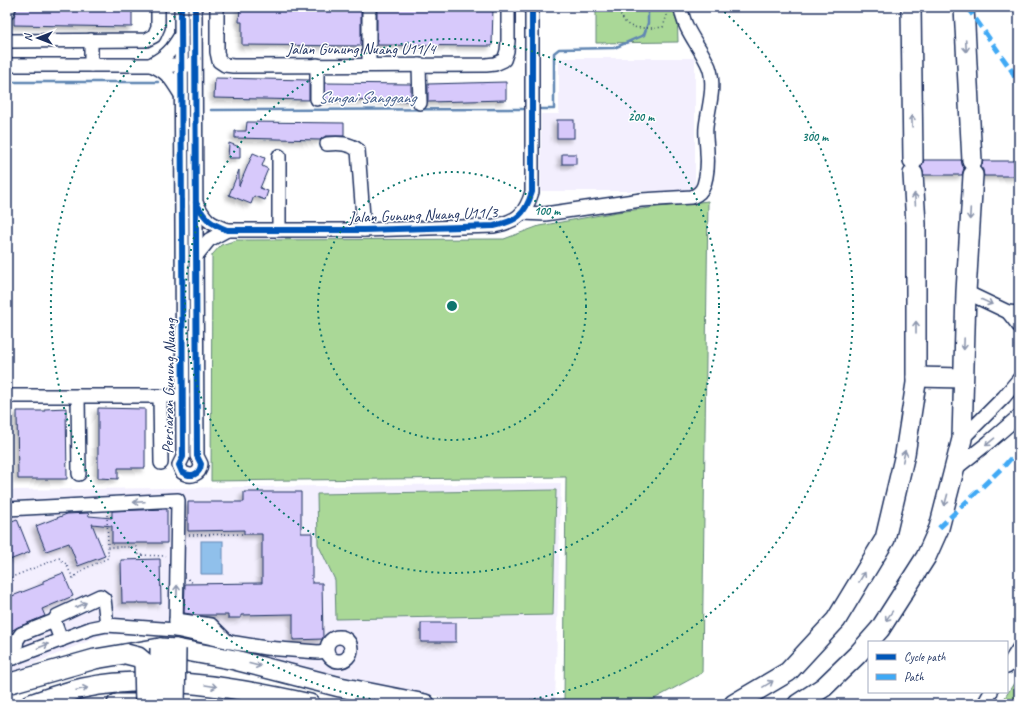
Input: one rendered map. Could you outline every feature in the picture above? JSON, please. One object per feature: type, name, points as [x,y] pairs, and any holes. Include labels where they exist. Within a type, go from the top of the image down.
[{"type":"highway","points":[[734,704],[788,672],[836,620],[885,538],[905,454],[916,383],[916,224],[913,167],[911,7]]},
{"type":"highway","points":[[869,641],[880,629],[926,557],[939,528],[962,439],[966,292],[972,168],[964,7]]},
{"type":"highway","points":[[916,377],[963,378]]},
{"type":"highway","points":[[798,704],[824,687],[868,643]]},
{"type":"highway","points":[[160,704],[168,648]]},
{"type":"highway","points":[[117,704],[176,704],[168,648]]},
{"type":"highway","points":[[7,684],[95,659],[168,648],[235,660],[340,687],[425,704]]},
{"type":"highway","points":[[126,654],[138,657],[144,662],[145,704]]},
{"type":"highway","points":[[31,704],[53,696],[84,688],[114,684],[153,682],[191,683],[310,704]]},
{"type":"street","points":[[7,13],[9,7]]},
{"type":"street","points":[[7,39],[9,41],[146,40],[154,36],[158,27],[158,7]]},
{"type":"street","name":"Persiaran Gunung Nuang","points":[[181,7],[183,457],[179,465],[182,472],[192,475],[199,471],[201,464],[197,456],[195,7]]},
{"type":"street","name":"Jalan Gunung Nuang U11/4","points":[[217,7],[217,52],[219,61],[225,65],[233,66],[496,64],[504,60],[508,46],[508,7]]},
{"type":"street","points":[[369,7],[369,65]]},
{"type":"street","points":[[532,7],[532,192],[523,213],[545,214],[641,200],[692,198],[704,187],[707,153],[706,129],[712,80],[709,67],[688,28],[682,14],[681,7]]},
{"type":"street","points":[[150,65],[163,58],[173,48],[181,35]]},
{"type":"street","points":[[91,40],[91,65]]},
{"type":"street","points":[[7,65],[195,65]]},
{"type":"street","points":[[150,65],[163,70],[173,81],[181,95]]},
{"type":"street","points":[[317,65],[317,99]]},
{"type":"street","points":[[419,65],[420,103]]},
{"type":"street","points":[[327,144],[342,143],[354,146],[358,150],[364,230]]},
{"type":"street","points":[[278,156],[279,230]]},
{"type":"street","name":"Jalan Gunung Nuang U11/3","points":[[196,203],[204,217],[213,225],[227,230],[364,230],[494,226],[506,224],[523,213]]},
{"type":"street","name":"Jalan Gunung Nuang U11/3","points":[[196,256],[209,240],[227,230]]},
{"type":"street","points":[[966,292],[1014,312],[1019,326]]},
{"type":"street","points":[[962,439],[1004,397],[1019,379]]},
{"type":"street","points":[[7,396],[182,396]]},
{"type":"street","points":[[78,396],[79,474]]},
{"type":"street","points":[[160,396],[160,463]]},
{"type":"street","points":[[955,469],[1019,416]]},
{"type":"street","points":[[7,509],[178,500],[176,625]]},
{"type":"street","points":[[10,659],[16,640],[21,634],[54,621],[59,614],[100,596],[104,599],[107,625]]},
{"type":"street","points":[[54,621],[60,640]]},
{"type":"street","points":[[10,659],[92,628],[107,625],[176,625],[228,642],[266,648],[318,652],[327,651]]},
{"type":"street","points":[[1008,665],[1019,648]]},
{"type":"street","points":[[984,704],[990,693]]},
{"type":"path","points":[[618,7],[621,16],[628,25],[634,28],[654,28],[663,27],[670,7]]},
{"type":"path","points":[[7,579],[60,558],[66,564],[73,578],[84,569],[108,558],[107,504]]},
{"type":"path","points":[[184,535],[244,534]]},
{"type":"path","points":[[108,547],[136,546],[139,555],[162,556]]},
{"type":"shaded area","points":[[559,58],[695,58],[695,191],[541,191],[541,114],[559,114]]},
{"type":"shaded area","points":[[561,483],[555,704],[482,704],[462,701],[396,688],[167,636],[105,634],[7,675],[7,490]]},
{"type":"green space","points":[[596,7],[677,7],[678,42],[596,43]]},
{"type":"green space","points":[[708,201],[702,673],[654,699],[638,704],[564,704],[566,477],[211,481],[212,255],[221,245],[237,240],[504,239],[539,226],[617,212]]},
{"type":"green space","points":[[556,490],[553,615],[336,619],[335,580],[318,544],[317,494]]},
{"type":"green space","points":[[1019,675],[1019,704],[1001,704]]},
{"type":"water","points":[[201,541],[223,541],[223,574],[201,574]]},
{"type":"building","points":[[17,7],[132,7],[132,27],[14,25],[14,17]]},
{"type":"building","points":[[240,7],[361,7],[361,46],[242,45],[242,22],[239,22]]},
{"type":"building","points":[[377,7],[493,7],[492,46],[377,45]]},
{"type":"building","points":[[215,78],[309,80],[309,100],[214,98]]},
{"type":"building","points":[[506,82],[506,100],[428,102],[428,84]]},
{"type":"building","points":[[325,83],[411,84],[411,101],[325,100]]},
{"type":"building","points":[[557,120],[574,120],[574,138],[557,138]]},
{"type":"building","points":[[247,122],[344,123],[344,136],[326,136],[320,140],[235,138],[235,131],[246,131]]},
{"type":"building","points":[[229,143],[240,147],[240,158],[228,158]]},
{"type":"building","points":[[253,153],[265,158],[262,166],[268,169],[260,188],[268,191],[265,200],[254,196],[251,204],[229,195],[239,170],[239,186]]},
{"type":"building","points":[[562,154],[576,154],[576,164],[562,164]]},
{"type":"building","points":[[924,160],[961,160],[964,168],[962,175],[924,175],[921,167]]},
{"type":"building","points":[[983,161],[1019,161],[1019,176],[984,176],[981,167]]},
{"type":"building","points":[[66,408],[67,479],[18,479],[17,411],[45,411],[45,409]]},
{"type":"building","points":[[98,408],[145,409],[145,468],[118,468],[118,479],[98,478]]},
{"type":"building","points":[[244,492],[301,492],[301,533],[312,533],[312,583],[322,583],[323,639],[293,640],[293,614],[241,615],[241,618],[228,618],[228,615],[197,615],[184,613],[185,584],[262,583],[262,534],[244,534],[244,530],[188,531],[188,502],[244,502]]},
{"type":"building","points":[[167,509],[167,543],[112,543],[112,526],[92,524],[105,556],[78,566],[69,543],[46,551],[36,526],[67,514],[88,513],[89,516],[112,518],[112,511]]},
{"type":"building","points":[[17,519],[30,552],[7,561],[7,523]]},
{"type":"building","points":[[160,559],[161,603],[122,603],[121,560]]},
{"type":"building","points":[[63,573],[73,596],[42,609],[45,616],[9,632],[7,626],[7,598],[43,584],[43,581]]},
{"type":"building","points":[[421,623],[456,623],[456,642],[421,642]]},
{"type":"waterway","name":"Sungai Sanggang","points":[[541,109],[554,109],[554,53],[559,49],[614,48],[644,35],[648,23],[648,7]]},
{"type":"waterway","name":"Sungai Sanggang","points":[[7,82],[158,82]]},
{"type":"waterway","name":"Sungai Sanggang","points":[[211,110],[523,109]]},
{"type":"marked path","points":[[967,7],[1012,71],[1019,88]]},
{"type":"marked path","points":[[939,528],[1005,465],[1019,449]]},
{"type":"cycle path","points":[[181,7],[183,457],[179,465],[182,472],[189,475],[197,473],[201,464],[197,456],[195,7]]},
{"type":"cycle path","points":[[196,203],[208,220],[227,230],[364,230],[494,226],[509,222],[523,212],[532,192],[532,7]]}]
